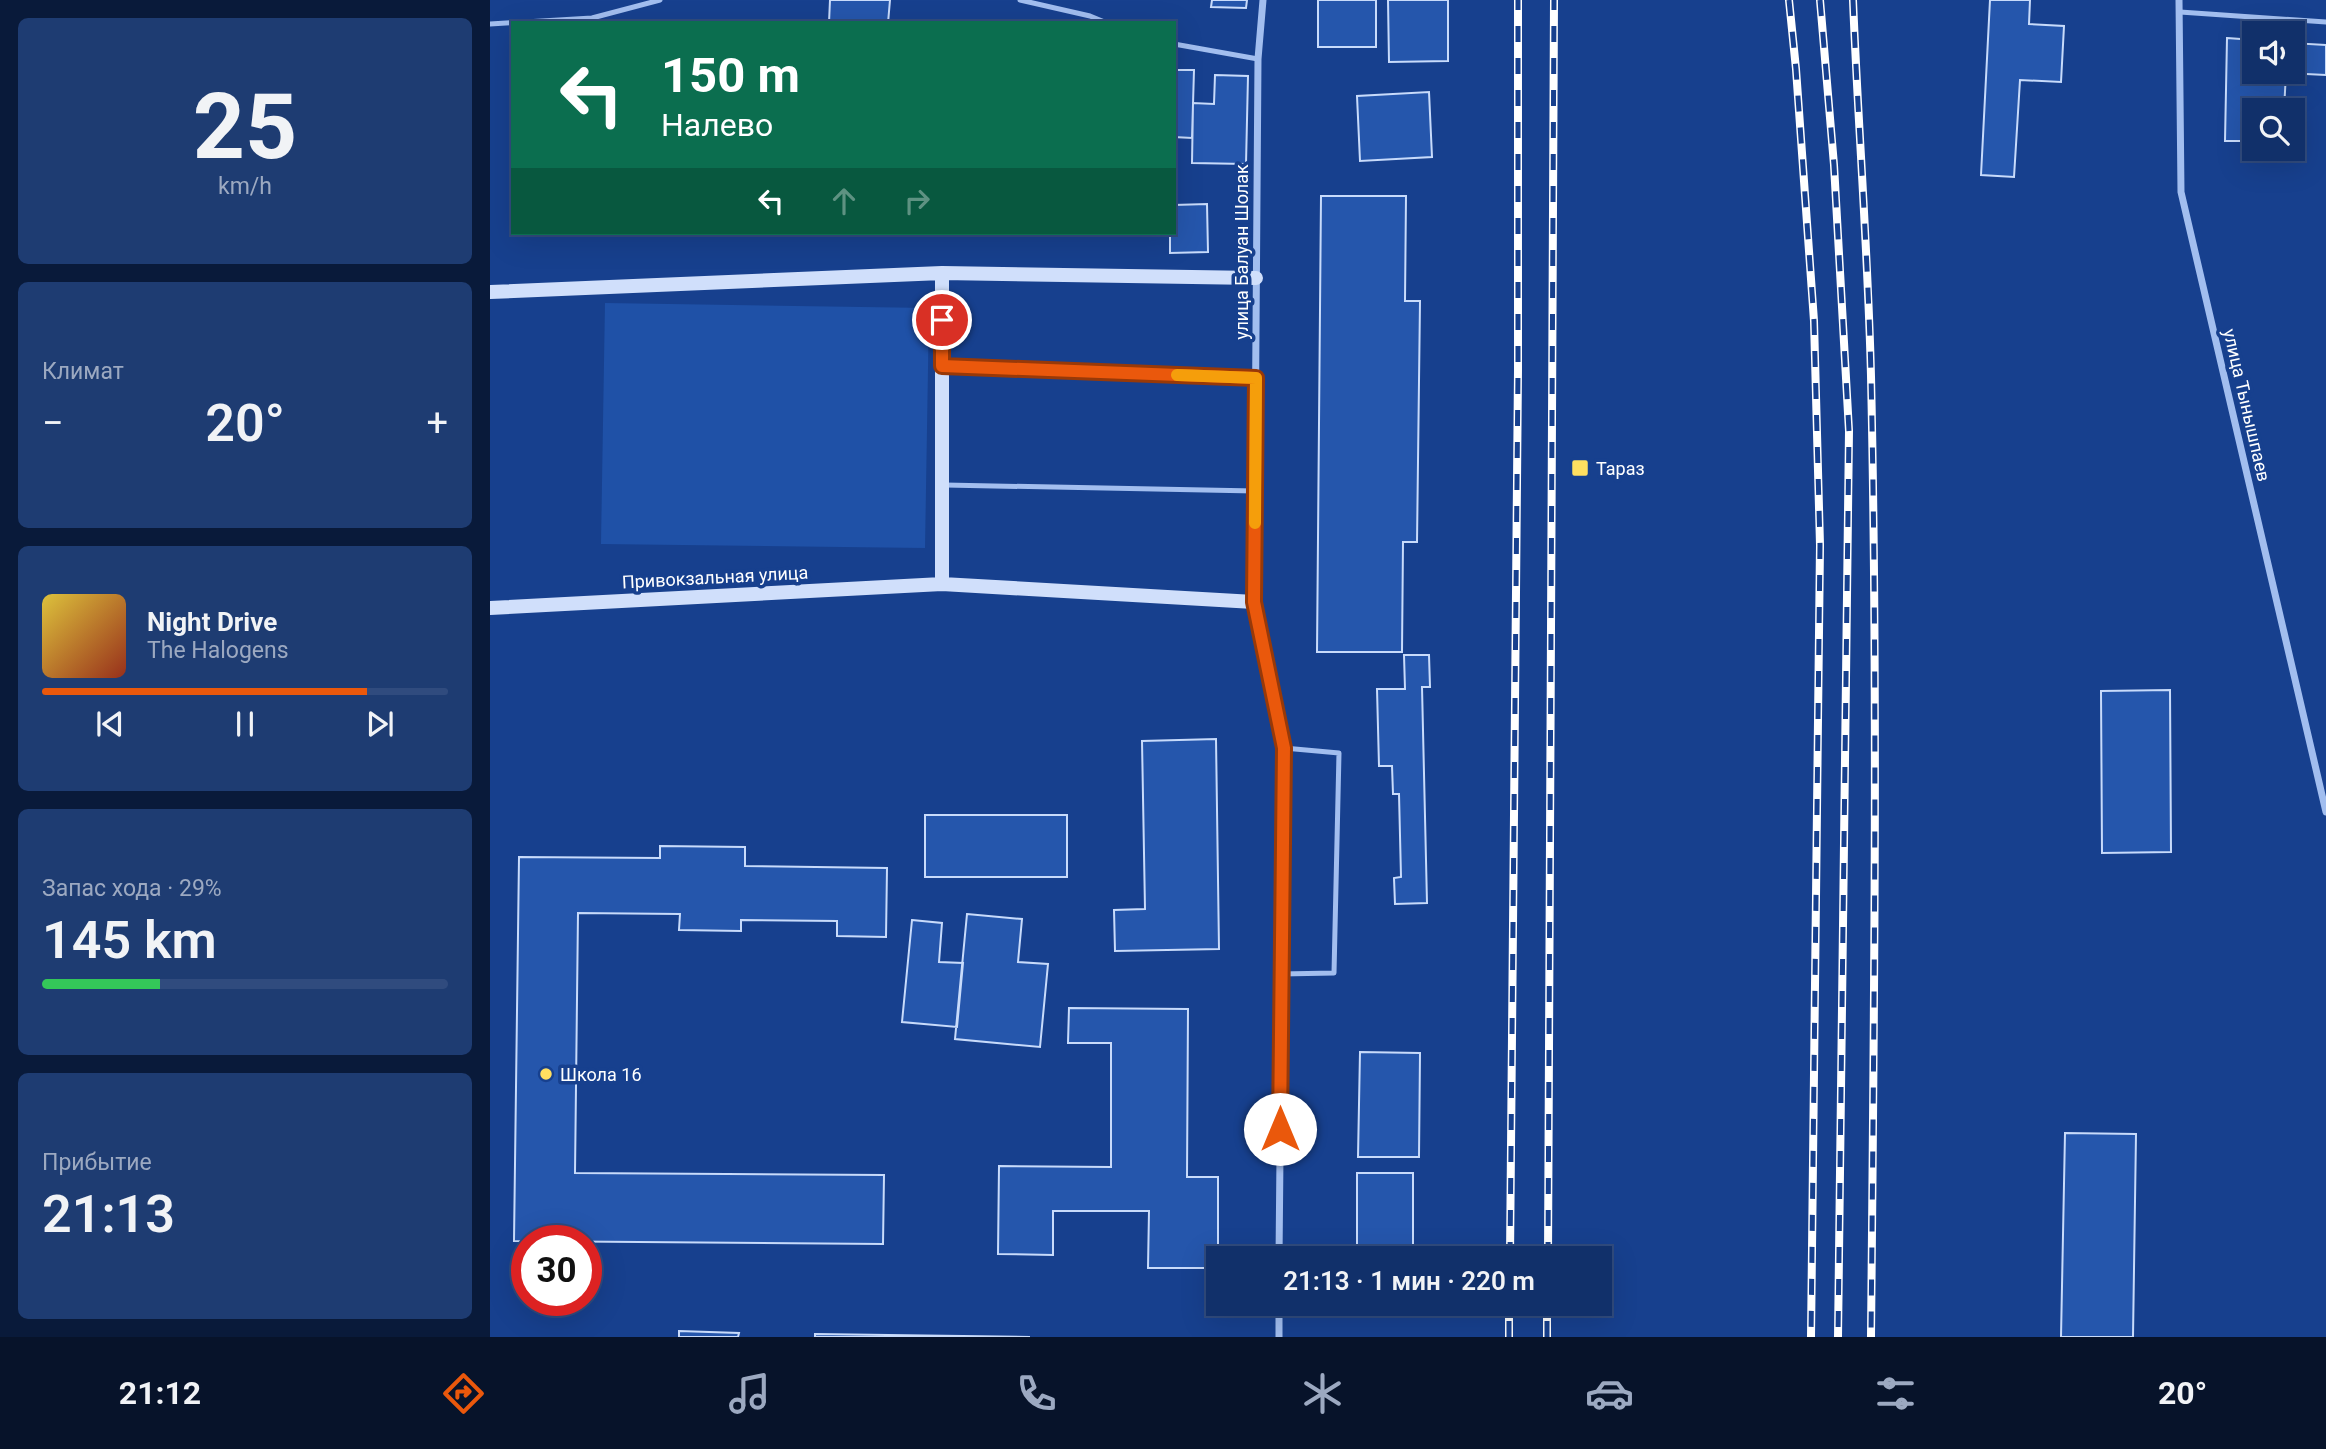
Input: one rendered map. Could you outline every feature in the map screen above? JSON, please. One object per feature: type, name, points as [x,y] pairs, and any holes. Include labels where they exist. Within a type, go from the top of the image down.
[{"type":"street","name":"улица Балуан Шолак","points":[[1263,0],[1258,60],[1254,602],[1284,748],[1279,1246]]},
{"type":"street","name":"улица Тынышпаев","points":[[2179,0],[2181,191],[2326,812]]},
{"type":"street","points":[[490,292],[942,273],[1256,278]]},
{"type":"street","points":[[942,273],[942,584]]},
{"type":"street","name":"Привокзальная улица","points":[[490,608],[942,584],[1254,602]]},
{"type":"street","points":[[1279,1316],[1279,1337]]},
{"type":"lane","points":[[541,21],[592,18],[660,0]]},
{"type":"lane","points":[[1020,0],[1102,21]]},
{"type":"lane","points":[[2179,12],[2326,22]]},
{"type":"lane","points":[[490,24],[511,23]]},
{"type":"lane","points":[[1176,44],[1258,60]]},
{"type":"lane","points":[[942,366],[1256,378]]},
{"type":"lane","points":[[942,485],[1255,491]]},
{"type":"lane","points":[[1281,974],[1334,972],[1339,753],[1284,748]]},
{"type":"shaded area","points":[[605,303],[929,308],[925,548],[601,544]]},
{"type":"building","points":[[830,0],[890,0],[888,21],[829,21]]},
{"type":"building","points":[[1212,0],[1247,0],[1246,8],[1211,7]]},
{"type":"building","points":[[1318,0],[1376,0],[1376,47],[1318,47]]},
{"type":"building","points":[[1388,0],[1448,0],[1448,61],[1389,62]]},
{"type":"building","points":[[1990,0],[2030,0],[2029,24],[2064,26],[2061,82],[2020,80],[2014,177],[1981,175]]},
{"type":"building","points":[[2227,38],[2242,39],[2242,84],[2285,84],[2285,98],[2242,98],[2242,141],[2225,141]]},
{"type":"building","points":[[2305,44],[2326,45],[2326,75],[2305,74]]},
{"type":"building","points":[[1176,70],[1194,70],[1192,138],[1176,137]]},
{"type":"building","points":[[1215,75],[1248,76],[1246,164],[1192,163],[1193,103],[1214,104]]},
{"type":"building","points":[[1429,92],[1432,157],[1360,161],[1357,96]]},
{"type":"building","points":[[1321,196],[1406,196],[1405,301],[1420,301],[1417,542],[1403,542],[1402,652],[1317,652]]},
{"type":"building","points":[[1207,204],[1208,252],[1170,253],[1170,235],[1176,235],[1176,205]]},
{"type":"building","points":[[1404,655],[1429,655],[1430,687],[1422,687],[1427,903],[1395,904],[1394,878],[1401,877],[1399,794],[1393,794],[1392,766],[1379,766],[1377,689],[1405,689]]},
{"type":"building","points":[[2170,690],[2171,852],[2102,853],[2101,691]]},
{"type":"building","points":[[1216,739],[1219,949],[1115,951],[1114,910],[1145,909],[1142,741]]},
{"type":"building","points":[[925,815],[1067,815],[1067,877],[925,877]]},
{"type":"building","points":[[660,846],[745,847],[745,866],[887,868],[886,937],[837,936],[837,921],[741,920],[741,931],[679,930],[680,914],[578,913],[575,1173],[884,1175],[883,1244],[602,1242],[602,1225],[514,1225],[519,857],[660,858]]},
{"type":"building","points":[[967,914],[1022,919],[1018,962],[1048,964],[1040,1047],[955,1039]]},
{"type":"building","points":[[912,920],[942,923],[939,962],[963,963],[957,1027],[902,1022]]},
{"type":"building","points":[[1069,1008],[1188,1009],[1187,1177],[1218,1177],[1218,1246],[1206,1246],[1206,1268],[1148,1268],[1149,1211],[1053,1211],[1053,1255],[998,1254],[999,1166],[1111,1167],[1111,1043],[1068,1043]]},
{"type":"building","points":[[1360,1052],[1420,1053],[1419,1157],[1358,1157]]},
{"type":"building","points":[[2065,1133],[2136,1134],[2133,1337],[2061,1337]]},
{"type":"building","points":[[1357,1173],[1413,1173],[1413,1246],[1357,1246]]},
{"type":"building","points":[[679,1331],[739,1333],[738,1337],[679,1337]]},
{"type":"building","points":[[815,1334],[1030,1337],[815,1337]]},
{"type":"railway","points":[[1510,1246],[1518,371],[1518,0]]},
{"type":"railway","points":[[1548,1246],[1554,0]]},
{"type":"railway","points":[[1789,0],[1814,321],[1820,545],[1811,1337]]},
{"type":"railway","points":[[1820,0],[1834,165],[1849,431],[1838,1337]]},
{"type":"railway","points":[[1853,0],[1870,329],[1873,496],[1875,856],[1871,1337]]},
{"type":"railway","points":[[1509,1316],[1509,1337]]},
{"type":"railway","points":[[1547,1316],[1547,1337]]},
{"type":"slow traffic","points":[[1177,375],[1256,378],[1255,523]]},
{"type":"place","name":"Тараз","points":[[1580,468]]},
{"type":"place","name":"Школа 16","points":[[546,1074]]},
{"type":"route","points":[[942,320],[942,366],[1256,378],[1254,602],[1284,748],[1280,1129]]}]
